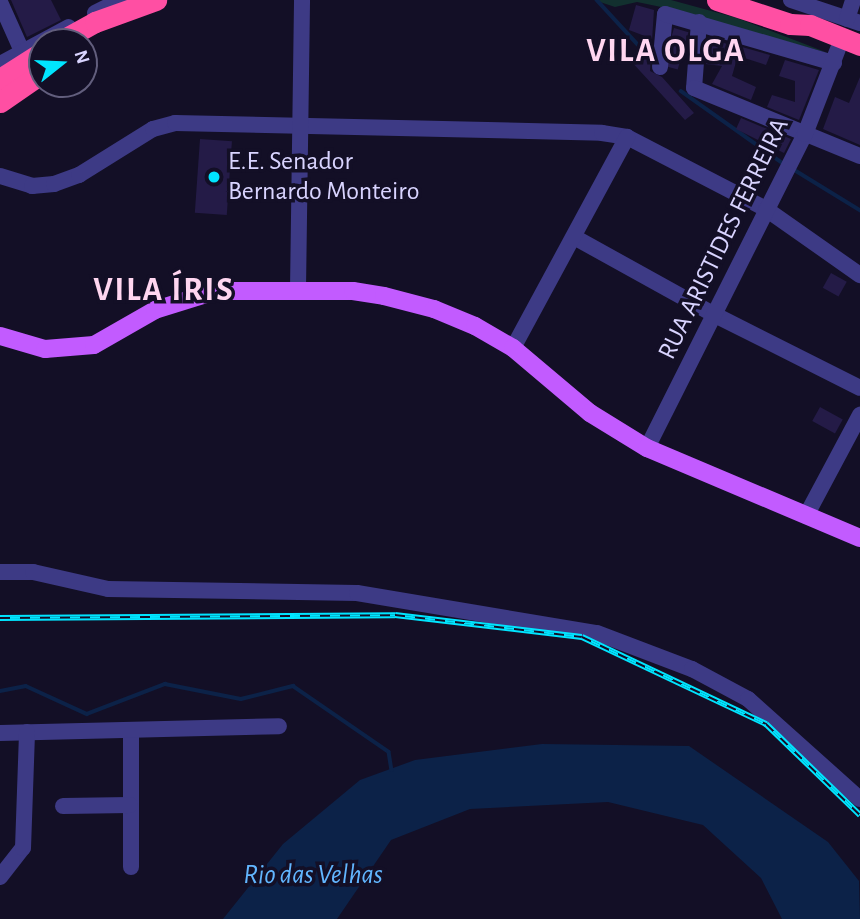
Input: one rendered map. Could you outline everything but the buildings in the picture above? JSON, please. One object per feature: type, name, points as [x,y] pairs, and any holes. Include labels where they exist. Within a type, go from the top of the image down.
[{"type":"highway","points":[[80,28],[107,10],[156,0]]},
{"type":"highway","points":[[717,0],[790,24],[810,25],[860,45]]},
{"type":"highway","points":[[94,28],[107,10]]},
{"type":"highway","points":[[790,24],[836,56],[860,58]]},
{"type":"highway","points":[[0,79],[28,66]]},
{"type":"highway","points":[[0,102],[28,70]]},
{"type":"main road","points":[[0,336],[45,349],[71,349],[94,345],[178,300],[216,291],[353,291],[434,309],[513,348],[590,412],[647,448],[860,538]]},
{"type":"street","points":[[298,289],[302,0]]},
{"type":"street","points":[[791,0],[853,21],[853,0]]},
{"type":"street","points":[[0,2],[28,52]]},
{"type":"street","points":[[82,28],[107,10]]},
{"type":"street","points":[[660,66],[665,13],[836,56]]},
{"type":"street","points":[[699,22],[694,88],[860,156]]},
{"type":"street","name":"RUA ARISTIDES FERREIRA","points":[[647,448],[793,159],[836,56]]},
{"type":"street","points":[[0,64],[28,63]]},
{"type":"street","points":[[0,176],[32,186],[54,184],[79,175],[153,129],[175,122],[627,137],[766,209],[860,275]]},
{"type":"street","points":[[513,348],[627,137]]},
{"type":"street","points":[[574,237],[715,315],[860,387]]},
{"type":"street","points":[[806,516],[860,415]]},
{"type":"street","points":[[0,572],[33,572],[108,589],[156,592],[358,593],[597,633],[692,668],[748,699],[860,799]]},
{"type":"street","points":[[0,733],[279,726]]},
{"type":"street","points":[[131,730],[131,867]]},
{"type":"street","points":[[0,877],[23,848],[27,732]]},
{"type":"street","points":[[63,806],[130,805]]},
{"type":"green space","points":[[594,0],[671,0],[737,18],[828,53],[666,8],[637,2],[615,7]]},
{"type":"water","name":"Rio das Velhas","points":[[542,744],[689,746],[828,842],[859,881],[860,919],[782,919],[761,878],[703,825],[608,802],[470,809],[391,840],[337,919],[223,919],[283,844],[360,780],[415,760]]},
{"type":"waterway","points":[[597,0],[643,50]]},
{"type":"waterway","points":[[681,91],[784,164]]},
{"type":"waterway","points":[[793,169],[860,210]]},
{"type":"waterway","points":[[0,691],[26,686],[87,714],[165,684],[241,699],[293,686],[389,752],[392,770]]},
{"type":"railway","points":[[0,618],[395,615],[582,637],[766,724],[860,815]]},
{"type":"place","name":"E.E. Senador Bernardo Monteiro","points":[[214,177]]},
{"type":"district","name":"VILA OLGA","points":[[666,52]]},
{"type":"district","name":"VILA ÍRIS","points":[[164,291]]}]
